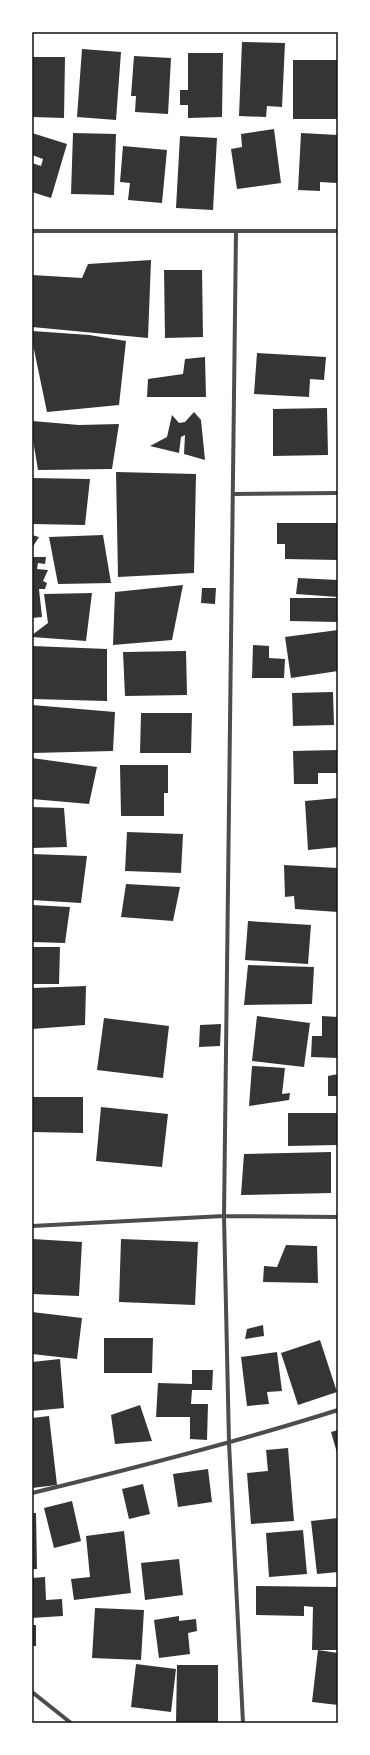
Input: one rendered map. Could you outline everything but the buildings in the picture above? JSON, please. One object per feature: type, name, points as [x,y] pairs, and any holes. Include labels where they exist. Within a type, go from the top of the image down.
[{"type":"street","points":[[32,231],[338,231]]},
{"type":"street","points":[[236,231],[234,494],[224,1216],[229,1443],[243,1723]]},
{"type":"street","points":[[234,494],[338,493]]},
{"type":"street","points":[[32,1226],[224,1216],[338,1217]]},
{"type":"street","points":[[32,1493],[120,1472],[271,1432],[338,1410]]},
{"type":"street","points":[[32,1692],[71,1723]]}]
